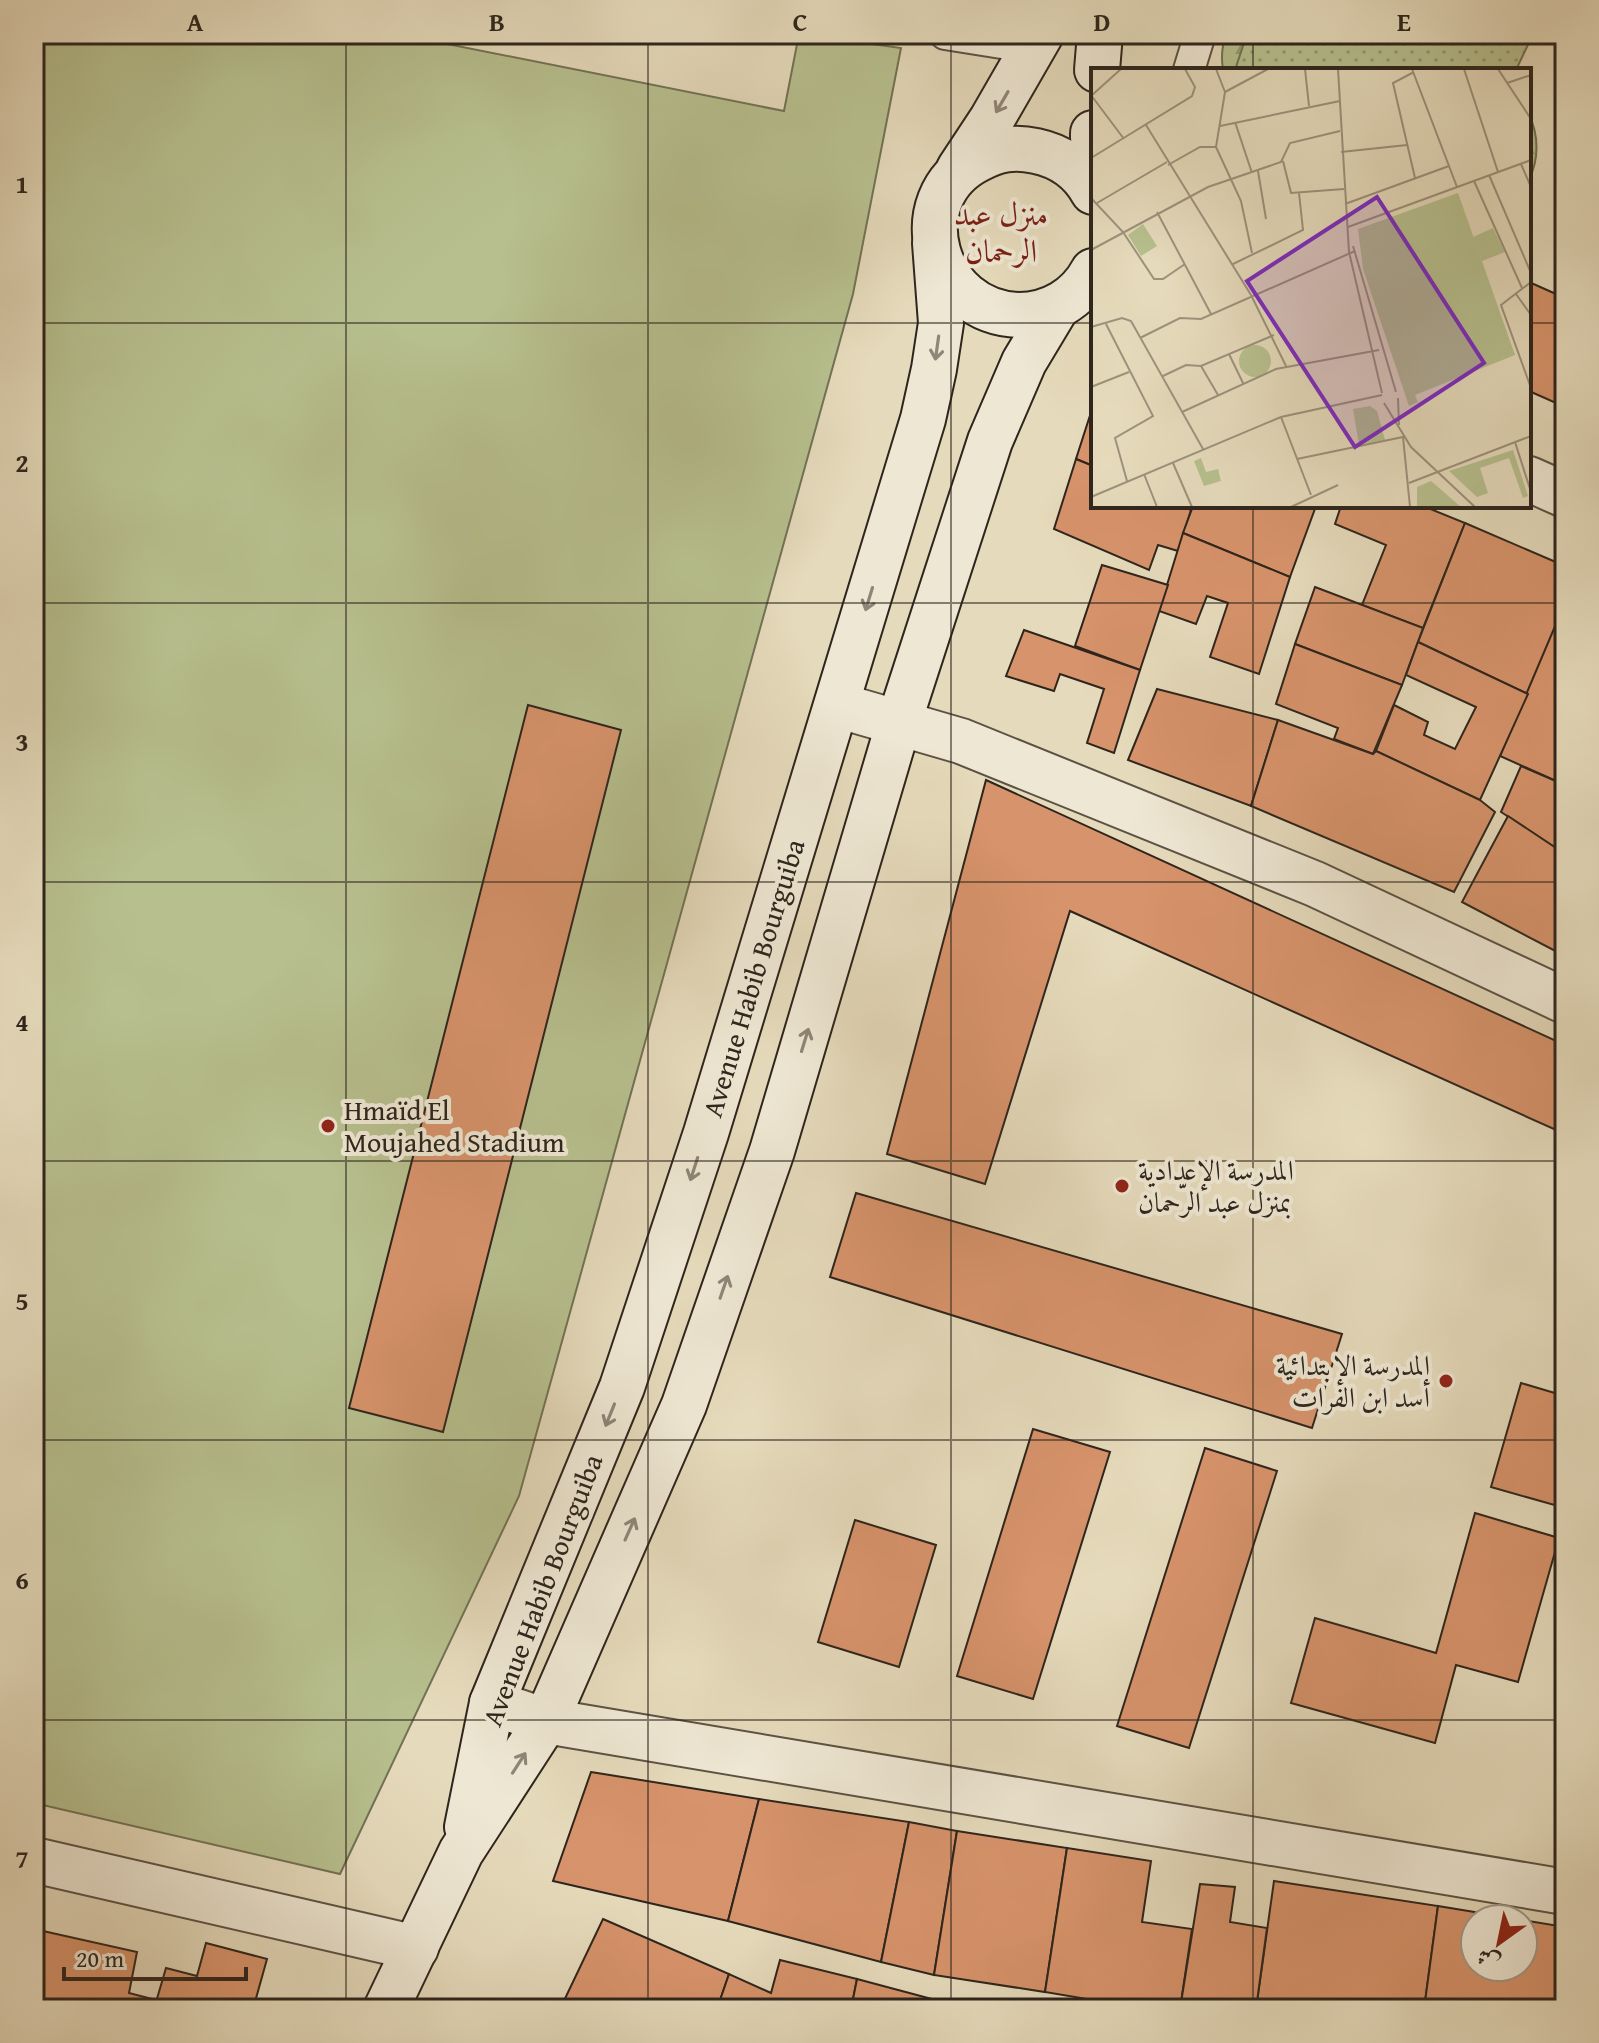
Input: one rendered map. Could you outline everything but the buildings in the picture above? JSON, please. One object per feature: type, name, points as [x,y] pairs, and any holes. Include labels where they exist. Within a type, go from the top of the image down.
[{"type":"street","points":[[1097,68],[1100,34]]},
{"type":"street","name":"Avenue Habib Bourguiba","points":[[461,1852],[492,1703],[622,1387],[706,1133],[923,419],[941,323],[935,243],[935,222],[940,202],[1037,41]]},
{"type":"street","points":[[949,184],[969,164],[993,151],[1022,148],[1049,154],[1074,167],[1091,189]]},
{"type":"street","points":[[935,243],[943,268],[958,290],[979,306],[1005,315],[1032,315],[1078,295]]},
{"type":"street","name":"Avenue Habib Bourguiba","points":[[461,1852],[546,1721],[684,1405],[772,1151],[899,722],[990,441],[1024,362],[1078,295]]},
{"type":"street","points":[[1531,480],[1565,495]]},
{"type":"street","points":[[837,705],[961,741],[1315,884],[1565,1001]]},
{"type":"street","points":[[492,1703],[546,1721],[1565,1892]]},
{"type":"street","points":[[386,2009],[461,1852]]},
{"type":"street","points":[[34,1860],[416,1948]]},
{"type":"lane","points":[[945,34],[1037,41]]},
{"type":"lane","points":[[1190,68],[1200,34]]},
{"type":"green space","name":"Hmaïd El Moujahed Stadium","points":[[34,34],[397,34],[784,111],[799,34],[901,48],[853,294],[519,1496],[340,1874],[34,1803]]},
{"type":"green space","points":[[1227,34],[1314,34],[1316,68],[1223,68]]},
{"type":"green space","points":[[1247,34],[1533,34],[1517,68],[1236,68]]},
{"type":"green space","points":[[1531,120],[1535,131],[1535,164],[1531,174]]},
{"type":"place","name":"Hmaïd El Moujahed Stadium","points":[[328,1126]]},
{"type":"place","name":"المدرسة الإعدادية بمنزل عبد الرّحمان","points":[[1122,1186]]},
{"type":"place","name":"المدرسة الإبتدائية أسد ابن الفرات","points":[[1446,1381]]},
{"type":"district","name":"منزل عبد الرحمان","points":[[1001,232]]}]
